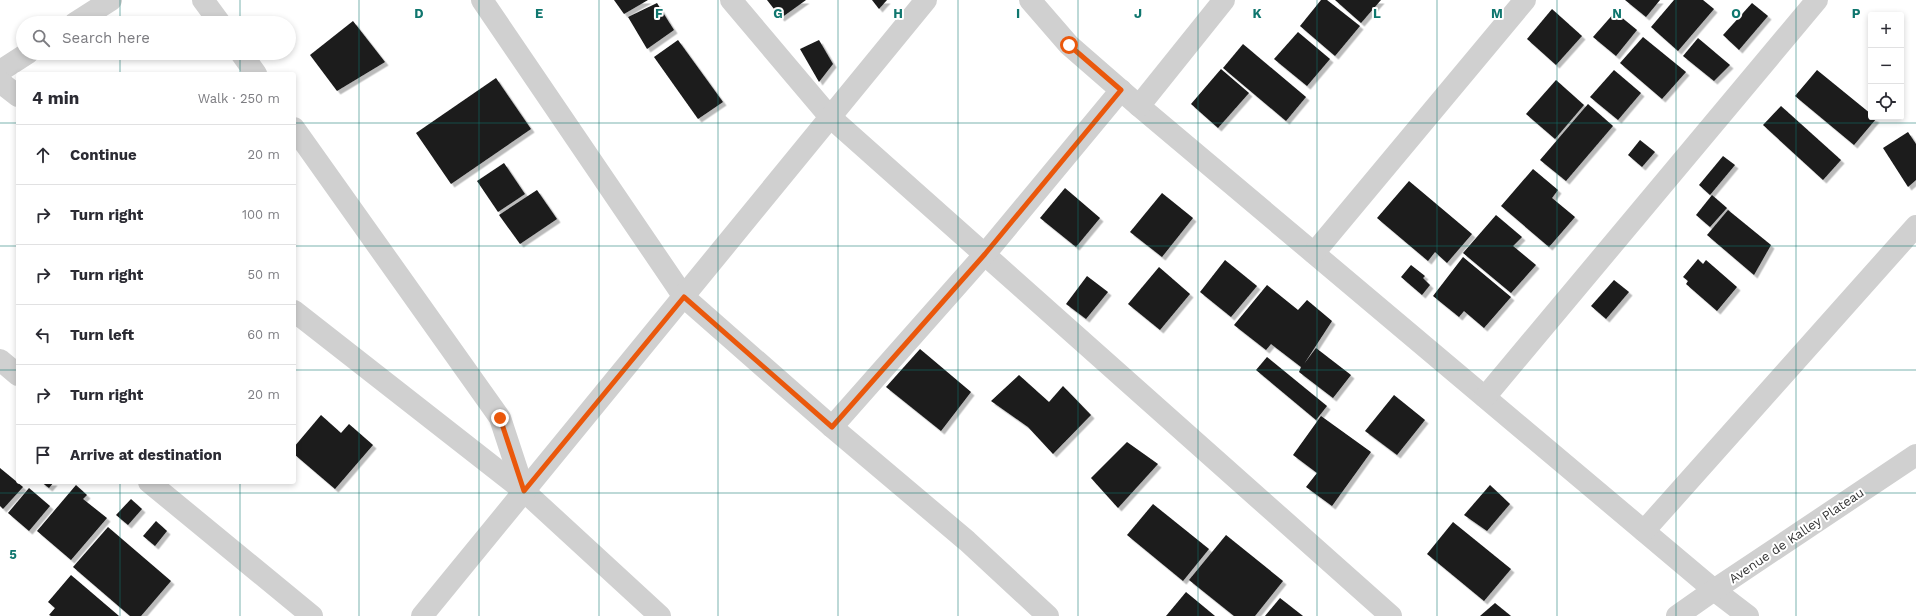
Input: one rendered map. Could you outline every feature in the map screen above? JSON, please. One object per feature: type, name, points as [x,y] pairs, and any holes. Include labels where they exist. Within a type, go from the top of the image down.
[{"type":"street","points":[[86,16],[111,0]]},
{"type":"street","points":[[203,0],[215,16]]},
{"type":"street","points":[[482,0],[684,297],[832,427],[968,541],[1048,616]]},
{"type":"street","points":[[731,0],[829,116],[1391,616]]},
{"type":"street","points":[[422,616],[684,297],[829,116],[926,0]]},
{"type":"street","points":[[1030,0],[1069,45],[1138,106],[1714,590],[1748,616]]},
{"type":"street","points":[[1138,106],[1224,0]]},
{"type":"street","points":[[1314,253],[1525,0]]},
{"type":"street","points":[[1485,397],[1817,0]]},
{"type":"street","points":[[0,71],[17,60]]},
{"type":"street","points":[[246,60],[255,72]]},
{"type":"street","points":[[0,82],[16,94]]},
{"type":"street","points":[[832,427],[985,254],[1121,90]]},
{"type":"street","points":[[296,131],[500,418],[524,491]]},
{"type":"street","points":[[1644,531],[1916,226]]},
{"type":"street","points":[[296,313],[524,491],[660,616]]},
{"type":"street","points":[[0,360],[16,372]]},
{"type":"street","name":"Avenue de Kalley Plateau","points":[[1677,616],[1916,455]]},
{"type":"street","points":[[151,484],[312,616]]},
{"type":"building","points":[[614,0],[648,0],[624,14]]},
{"type":"building","points":[[767,0],[806,0],[781,18]]},
{"type":"building","points":[[872,0],[887,0],[879,9]]},
{"type":"building","points":[[1321,0],[1327,0],[1360,26],[1335,56],[1300,26]]},
{"type":"building","points":[[1335,0],[1381,0],[1361,23]]},
{"type":"building","points":[[1625,0],[1660,0],[1646,17]]},
{"type":"building","points":[[1674,0],[1703,0],[1714,9],[1678,51],[1651,27]]},
{"type":"building","points":[[657,3],[674,30],[647,49],[628,17]]},
{"type":"building","points":[[1752,3],[1768,16],[1739,50],[1723,35]]},
{"type":"building","points":[[1552,9],[1582,36],[1556,65],[1527,39]]},
{"type":"building","points":[[1615,12],[1637,30],[1616,56],[1593,37]]},
{"type":"building","points":[[353,21],[385,62],[337,91],[310,55]]},
{"type":"building","points":[[1298,32],[1330,59],[1307,86],[1274,59]]},
{"type":"building","points":[[1643,37],[1686,72],[1662,99],[1620,63]]},
{"type":"building","points":[[1698,38],[1730,65],[1714,81],[1683,56]]},
{"type":"building","points":[[678,40],[723,102],[698,119],[654,57]]},
{"type":"building","points":[[819,40],[833,64],[819,82],[800,49]]},
{"type":"building","points":[[1243,44],[1306,97],[1286,121],[1223,68]]},
{"type":"building","points":[[1221,69],[1249,93],[1218,128],[1191,104]]},
{"type":"building","points":[[1614,70],[1641,93],[1618,120],[1590,97]]},
{"type":"building","points":[[1817,70],[1868,112],[1868,120],[1875,120],[1854,145],[1795,96]]},
{"type":"building","points":[[496,78],[531,129],[451,184],[416,133]]},
{"type":"building","points":[[1556,80],[1584,105],[1555,139],[1526,114]]},
{"type":"building","points":[[1588,104],[1613,126],[1566,181],[1540,160]]},
{"type":"building","points":[[1781,106],[1841,160],[1823,180],[1763,125]]},
{"type":"building","points":[[1908,132],[1916,144],[1916,180],[1908,187],[1883,148]]},
{"type":"building","points":[[1640,140],[1655,152],[1642,167],[1628,155]]},
{"type":"building","points":[[1723,156],[1735,165],[1710,195],[1699,185]]},
{"type":"building","points":[[504,163],[525,194],[498,212],[477,181]]},
{"type":"building","points":[[1533,169],[1558,190],[1552,198],[1575,217],[1549,247],[1501,206]]},
{"type":"building","points":[[1409,181],[1472,234],[1447,263],[1435,252],[1428,261],[1377,218]]},
{"type":"building","points":[[1065,188],[1100,218],[1076,247],[1040,218]]},
{"type":"building","points":[[537,190],[557,219],[520,244],[499,215]]},
{"type":"building","points":[[1162,193],[1193,218],[1162,257],[1130,232]]},
{"type":"building","points":[[1712,195],[1727,208],[1710,227],[1696,215]]},
{"type":"building","points":[[1728,210],[1771,245],[1754,275],[1707,235]]},
{"type":"building","points":[[1496,215],[1522,237],[1513,246],[1536,265],[1511,293],[1463,253]]},
{"type":"building","points":[[1463,257],[1511,297],[1484,328],[1464,311],[1459,317],[1433,296]]},
{"type":"building","points":[[1698,259],[1703,264],[1706,260],[1737,287],[1717,311],[1686,284],[1688,281],[1683,277]]},
{"type":"building","points":[[1225,260],[1257,286],[1231,317],[1200,292]]},
{"type":"building","points":[[1411,265],[1425,276],[1423,278],[1430,285],[1422,295],[1401,277]]},
{"type":"building","points":[[1159,267],[1190,294],[1160,330],[1128,304]]},
{"type":"building","points":[[1087,276],[1108,292],[1086,319],[1066,304]]},
{"type":"building","points":[[1614,280],[1629,292],[1606,319],[1591,306]]},
{"type":"building","points":[[1267,285],[1298,310],[1307,300],[1332,321],[1304,364],[1316,348],[1351,375],[1333,398],[1299,372],[1301,367],[1271,344],[1266,350],[1234,325]]},
{"type":"building","points":[[920,349],[971,392],[941,431],[886,387]]},
{"type":"building","points":[[1267,357],[1327,406],[1316,420],[1256,370]]},
{"type":"building","points":[[1019,375],[1049,402],[1063,386],[1091,415],[1053,454],[1028,427],[991,401]]},
{"type":"building","points":[[1394,395],[1425,420],[1397,455],[1365,431]]},
{"type":"building","points":[[321,415],[341,433],[349,424],[373,445],[335,489],[296,456],[296,445]]},
{"type":"building","points":[[1321,416],[1371,452],[1332,506],[1306,487],[1317,473],[1293,455]]},
{"type":"building","points":[[1127,442],[1158,464],[1118,508],[1091,478]]},
{"type":"building","points":[[0,468],[16,481],[16,484],[19,484],[23,487],[3,509],[0,506]]},
{"type":"building","points":[[44,484],[52,484],[49,488]]},
{"type":"building","points":[[76,485],[87,495],[83,499],[107,518],[71,560],[37,531]]},
{"type":"building","points":[[1490,485],[1510,504],[1487,531],[1464,515]]},
{"type":"building","points":[[29,488],[50,506],[29,531],[8,513]]},
{"type":"building","points":[[131,499],[142,509],[128,525],[116,515]]},
{"type":"building","points":[[1153,504],[1209,549],[1183,581],[1127,535]]},
{"type":"building","points":[[156,521],[167,531],[155,546],[143,536]]},
{"type":"building","points":[[1453,522],[1511,569],[1484,601],[1427,554]]},
{"type":"building","points":[[108,527],[171,581],[141,616],[130,616],[73,567]]},
{"type":"building","points":[[1226,535],[1283,581],[1255,616],[1234,616],[1189,580]]},
{"type":"building","points":[[71,575],[119,616],[49,615],[55,608],[48,602]]},
{"type":"building","points":[[1186,592],[1215,616],[1166,616]]},
{"type":"building","points":[[1280,598],[1303,616],[1265,616]]},
{"type":"building","points":[[1495,603],[1511,616],[1480,616]]},
{"type":"route","points":[[500,418],[524,491],[684,297],[832,427],[985,254],[1121,90],[1069,45]]}]
